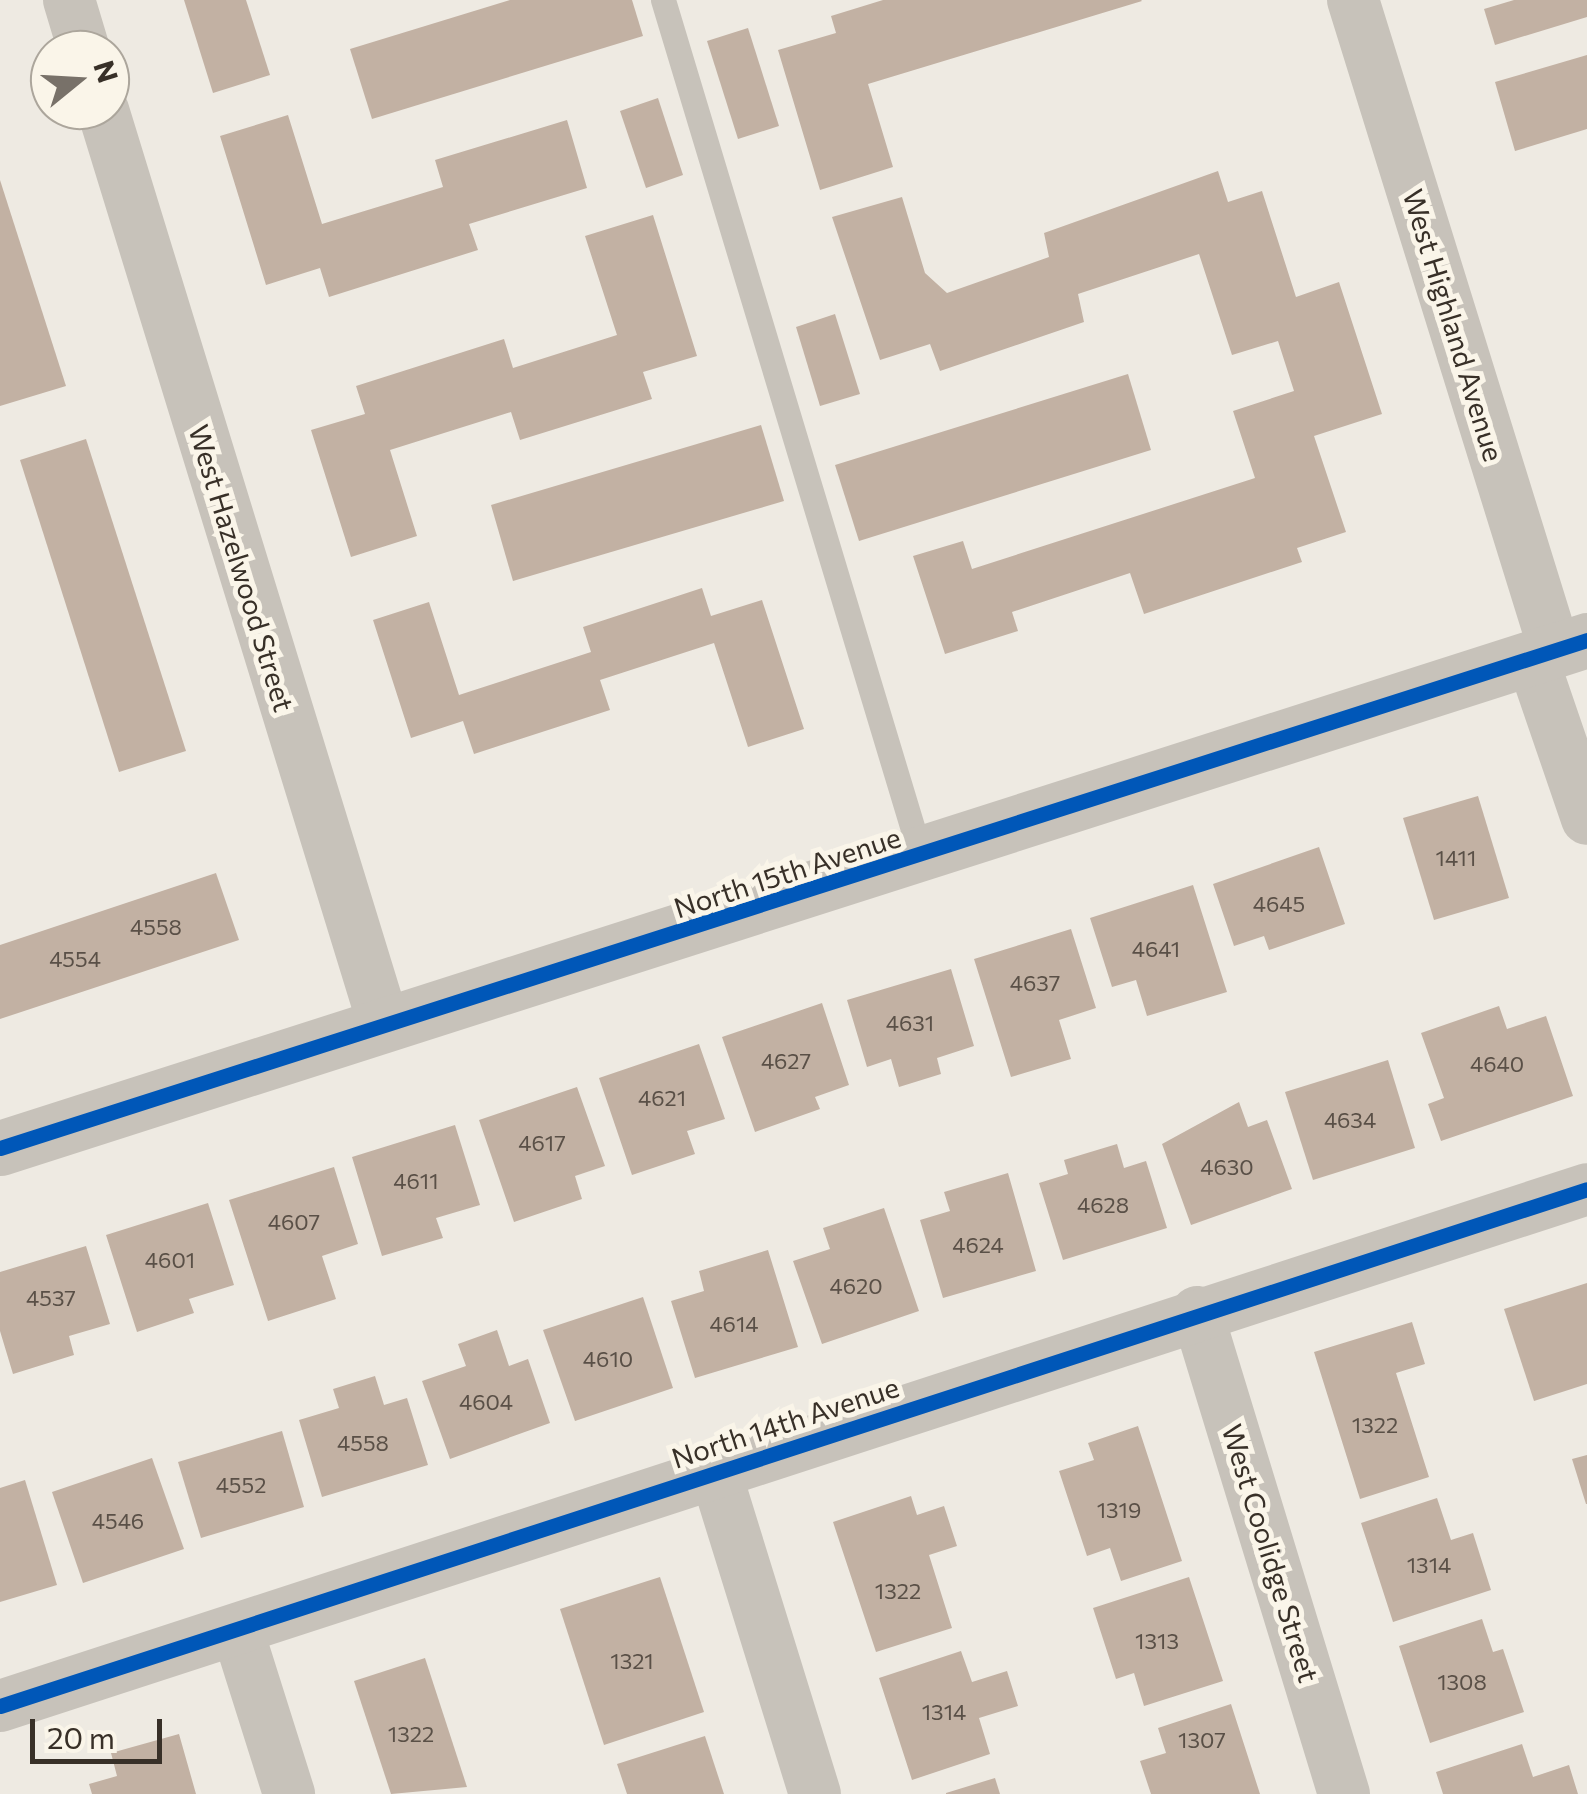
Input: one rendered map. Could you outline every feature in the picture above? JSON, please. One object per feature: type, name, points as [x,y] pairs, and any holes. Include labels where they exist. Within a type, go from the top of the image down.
[{"type":"street","points":[[69,0],[78,30]]},
{"type":"street","name":"West Highland Avenue","points":[[1353,0],[1558,650],[1587,819]]},
{"type":"street","name":"West Hazelwood Street","points":[[108,130],[384,1025]]},
{"type":"street","name":"North 15th Avenue","points":[[0,1148],[1558,650]]},
{"type":"street","name":"North 14th Avenue","points":[[0,1706],[238,1632],[1197,1312],[1587,1189]]},
{"type":"street","name":"West Coolidge Street","points":[[1197,1312],[1344,1794]]},
{"type":"street","points":[[715,1471],[814,1794]]},
{"type":"street","points":[[238,1632],[289,1794]]},
{"type":"lane","points":[[663,0],[921,856]]},
{"type":"building","points":[[184,0],[246,0],[270,75],[213,93]]},
{"type":"building","points":[[510,0],[632,0],[643,36],[372,119],[350,49]]},
{"type":"building","points":[[883,0],[1142,1],[868,84],[893,167],[820,190],[778,50],[836,33],[831,16]]},
{"type":"building","points":[[1514,0],[1587,0],[1587,17],[1495,45],[1484,9]]},
{"type":"building","points":[[748,28],[779,126],[738,139],[707,41]]},
{"type":"building","points":[[1587,55],[1587,129],[1515,151],[1495,82]]},
{"type":"building","points":[[658,98],[683,175],[646,188],[620,111]]},
{"type":"building","points":[[288,115],[322,224],[443,187],[435,160],[567,120],[587,188],[469,224],[478,250],[329,297],[320,268],[266,285],[220,136]]},
{"type":"building","points":[[1218,171],[1228,202],[1262,191],[1296,297],[1339,282],[1382,414],[1314,436],[1346,532],[1297,548],[1302,562],[1144,614],[1130,573],[1012,612],[1018,631],[945,654],[913,556],[963,541],[972,569],[1255,478],[1233,411],[1294,391],[1278,341],[1232,355],[1199,254],[1078,294],[1084,322],[940,371],[930,344],[880,360],[832,217],[902,197],[925,273],[947,293],[1049,257],[1044,233]]},
{"type":"building","points":[[0,180],[66,386],[0,406]]},
{"type":"building","points":[[653,215],[697,356],[643,372],[652,399],[520,440],[511,412],[390,450],[417,536],[351,557],[311,430],[365,414],[356,386],[504,339],[513,368],[617,335],[585,236]]},
{"type":"building","points":[[835,314],[860,394],[820,406],[796,327]]},
{"type":"building","points":[[1128,374],[1151,450],[859,541],[835,465]]},
{"type":"building","points":[[761,425],[784,501],[513,581],[491,505]]},
{"type":"building","points":[[86,439],[186,751],[119,772],[20,460]]},
{"type":"building","points":[[702,588],[711,616],[762,600],[804,729],[748,747],[714,643],[600,680],[610,710],[474,754],[463,721],[411,738],[373,620],[429,602],[459,695],[591,652],[583,627]]},
{"type":"building","points":[[1478,796],[1509,898],[1434,920],[1403,818]]},
{"type":"building","points":[[1319,847],[1345,924],[1269,950],[1264,936],[1234,946],[1213,884]]},
{"type":"building","points":[[216,873],[239,940],[0,1019],[0,945]]},
{"type":"building","points":[[1193,885],[1227,992],[1147,1016],[1136,980],[1112,987],[1090,918]]},
{"type":"building","points":[[1071,929],[1096,1008],[1059,1020],[1071,1059],[1011,1077],[974,959]]},
{"type":"building","points":[[951,969],[974,1046],[937,1058],[941,1074],[899,1087],[891,1059],[867,1067],[847,1000]]},
{"type":"building","points":[[822,1003],[849,1085],[815,1097],[820,1109],[755,1132],[722,1037]]},
{"type":"building","points":[[1499,1006],[1507,1029],[1546,1016],[1573,1096],[1441,1141],[1428,1104],[1444,1098],[1421,1033]]},
{"type":"building","points":[[699,1044],[725,1119],[687,1131],[695,1154],[632,1175],[599,1078]]},
{"type":"building","points":[[1388,1060],[1415,1148],[1313,1180],[1285,1092]]},
{"type":"building","points":[[577,1087],[605,1166],[575,1176],[582,1199],[514,1222],[479,1120]]},
{"type":"building","points":[[1239,1102],[1248,1127],[1267,1120],[1292,1189],[1191,1225],[1162,1144]]},
{"type":"building","points":[[455,1125],[480,1205],[436,1218],[443,1238],[382,1256],[352,1157]]},
{"type":"building","points":[[1117,1144],[1124,1168],[1146,1161],[1167,1228],[1063,1260],[1039,1183],[1068,1174],[1064,1160]]},
{"type":"building","points":[[334,1167],[358,1244],[322,1256],[336,1299],[268,1321],[229,1200]]},
{"type":"building","points":[[1008,1173],[1036,1271],[943,1298],[920,1220],[950,1211],[944,1192]]},
{"type":"building","points":[[208,1203],[234,1285],[189,1299],[194,1313],[137,1332],[106,1235]]},
{"type":"building","points":[[884,1208],[919,1311],[822,1344],[793,1261],[830,1249],[823,1228]]},
{"type":"building","points":[[86,1246],[110,1324],[69,1336],[74,1355],[13,1374],[0,1331],[0,1272]]},
{"type":"building","points":[[768,1250],[798,1347],[695,1378],[671,1301],[704,1291],[699,1271]]},
{"type":"building","points":[[1587,1283],[1587,1384],[1534,1401],[1504,1309]]},
{"type":"building","points":[[643,1297],[673,1388],[575,1421],[543,1330]]},
{"type":"building","points":[[1412,1322],[1425,1364],[1396,1373],[1429,1477],[1360,1499],[1314,1352]]},
{"type":"building","points":[[497,1330],[509,1366],[528,1359],[550,1423],[450,1459],[422,1381],[466,1366],[458,1344]]},
{"type":"building","points":[[375,1376],[384,1405],[407,1398],[428,1465],[322,1497],[299,1420],[339,1408],[333,1389]]},
{"type":"building","points":[[1138,1426],[1182,1561],[1121,1581],[1110,1548],[1087,1556],[1059,1471],[1094,1460],[1088,1443]]},
{"type":"building","points":[[282,1431],[304,1507],[201,1538],[178,1462]]},
{"type":"building","points":[[1587,1455],[1587,1504],[1586,1504],[1572,1459]]},
{"type":"building","points":[[152,1458],[184,1549],[83,1583],[52,1492]]},
{"type":"building","points":[[25,1480],[57,1585],[0,1602],[0,1488]]},
{"type":"building","points":[[911,1496],[917,1515],[944,1506],[957,1546],[929,1555],[952,1628],[876,1652],[833,1522]]},
{"type":"building","points":[[1437,1498],[1451,1540],[1473,1533],[1491,1590],[1393,1622],[1361,1523]]},
{"type":"building","points":[[660,1577],[704,1712],[604,1745],[560,1609]]},
{"type":"building","points":[[1189,1577],[1223,1681],[1144,1706],[1134,1673],[1116,1679],[1093,1608]]},
{"type":"building","points":[[1482,1619],[1493,1652],[1503,1649],[1524,1712],[1430,1743],[1399,1646]]},
{"type":"building","points":[[961,1651],[972,1682],[1007,1671],[1018,1706],[979,1718],[990,1754],[912,1780],[879,1678]]},
{"type":"building","points":[[425,1658],[467,1787],[391,1794],[354,1681]]},
{"type":"building","points":[[1231,1704],[1260,1794],[1151,1794],[1140,1761],[1166,1753],[1158,1728]]},
{"type":"building","points":[[179,1734],[196,1794],[92,1794],[89,1784],[117,1776],[111,1753]]},
{"type":"building","points":[[705,1736],[724,1794],[627,1794],[617,1764]]},
{"type":"building","points":[[1522,1744],[1533,1777],[1569,1765],[1578,1794],[1443,1794],[1436,1772]]},
{"type":"building","points":[[995,1778],[1000,1794],[946,1794],[946,1793]]},
{"type":"cycle path","points":[[0,1148],[1587,640]]},
{"type":"cycle path","points":[[0,1706],[1587,1189]]}]
